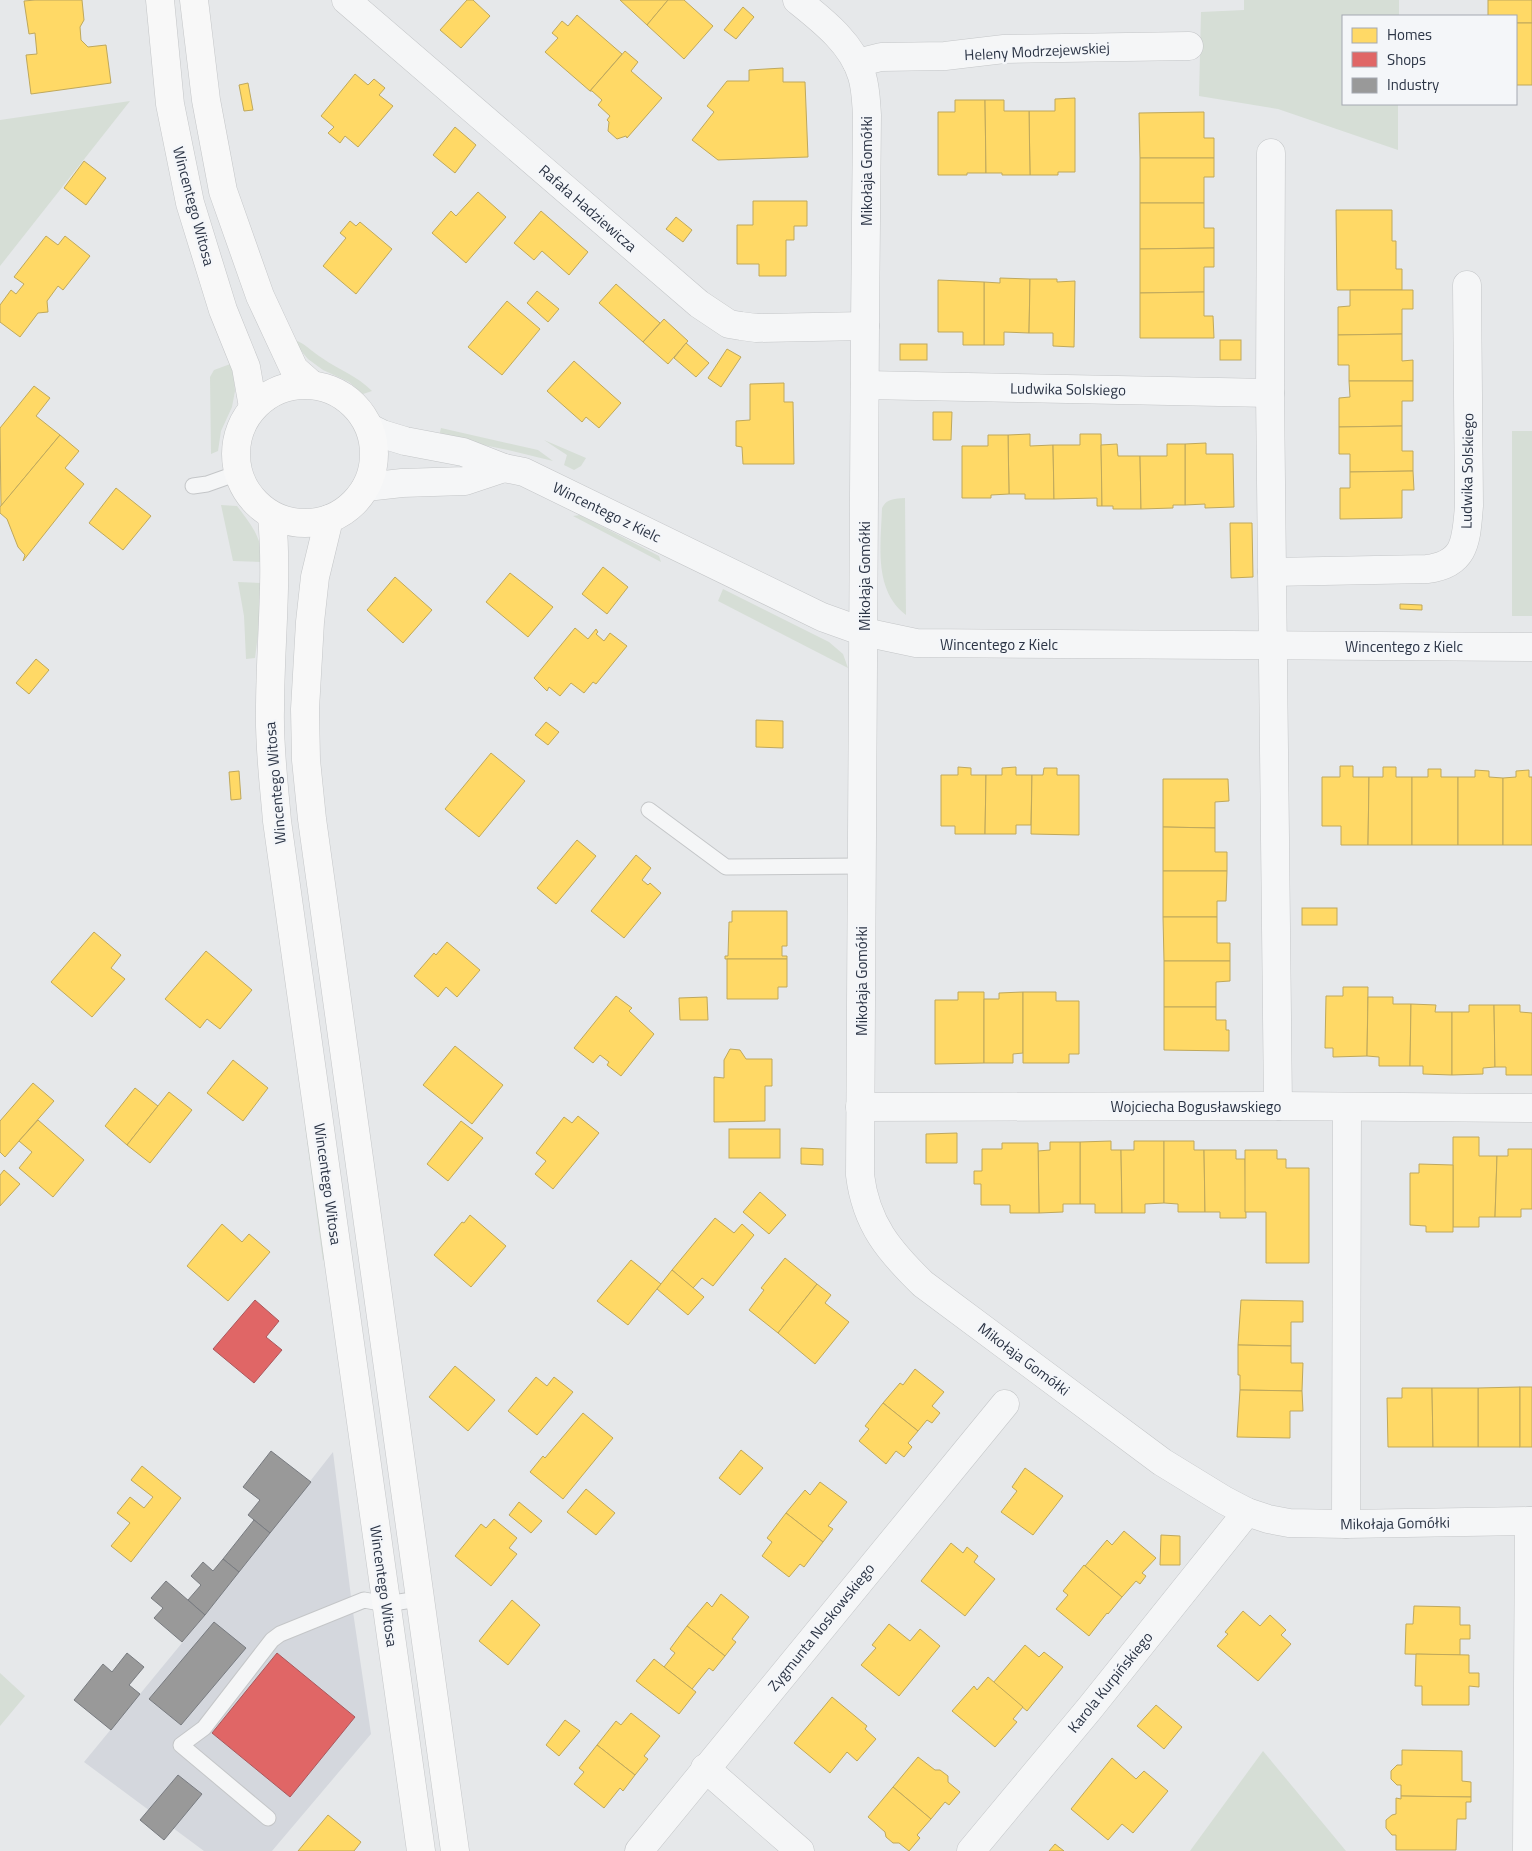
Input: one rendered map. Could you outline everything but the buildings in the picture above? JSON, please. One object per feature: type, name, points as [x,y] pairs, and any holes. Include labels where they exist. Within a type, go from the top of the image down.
[{"type":"main road","name":"Wincentego Witosa","points":[[160,0],[170,104],[190,203],[223,310],[246,367],[253,407]]},
{"type":"main road","points":[[194,0],[206,100],[223,191],[260,296],[294,369],[311,384]]},
{"type":"main road","points":[[311,384],[335,391],[356,406],[370,428],[374,443],[374,458],[372,473],[366,488],[351,507],[329,519],[315,523],[300,524],[272,516],[257,504],[245,490],[238,473],[235,456],[237,438],[243,422],[253,407],[265,396],[279,389],[311,384]]},
{"type":"main road","name":"Wincentego Witosa","points":[[272,516],[276,552],[270,711],[277,821],[421,1851]]},
{"type":"main road","points":[[329,519],[315,577],[310,622],[305,709],[306,760],[316,851],[454,1851]]},
{"type":"street","name":"Rafała Hadziewicza","points":[[346,0],[691,298],[716,317],[729,324],[756,328],[865,326]]},
{"type":"street","name":"Mikołaja Gomółki","points":[[797,0],[842,41],[857,62],[866,92],[860,1176],[862,1193],[873,1223],[887,1246],[901,1263],[923,1284],[1162,1462],[1209,1492],[1247,1512],[1289,1523],[1531,1521]]},
{"type":"street","name":"Heleny Modrzejewskiej","points":[[857,62],[881,57],[945,56],[1004,49],[1188,46]]},
{"type":"street","points":[[1272,153],[1270,393],[1278,1106]]},
{"type":"street","name":"Ludwika Solskiego","points":[[1272,572],[1427,569],[1438,568],[1457,557],[1462,548],[1467,529],[1469,506],[1467,285]]},
{"type":"street","name":"Ludwika Solskiego","points":[[865,385],[1270,393]]},
{"type":"street","name":"Wincentego z Kielc","points":[[370,428],[404,441],[463,452],[504,468],[524,472],[822,617],[864,632],[916,643],[1532,647]]},
{"type":"street","points":[[366,488],[402,483],[465,481],[504,468]]},
{"type":"street","name":"Wojciecha Bogusławskiego","points":[[860,1107],[1278,1106],[1532,1108]]},
{"type":"street","points":[[1346,1524],[1347,1107]]},
{"type":"street","name":"Zygmunta Noskowskiego","points":[[639,1851],[705,1768],[1005,1404]]},
{"type":"street","name":"Karola Kurpińskiego","points":[[970,1851],[1090,1708],[1247,1512]]},
{"type":"street","points":[[1527,1851],[1530,1729],[1531,1521]]},
{"type":"street","points":[[705,1768],[800,1851]]},
{"type":"lane","points":[[193,486],[208,484],[238,473]]},
{"type":"lane","points":[[649,810],[726,867],[862,866]]},
{"type":"lane","points":[[268,1818],[181,1745],[204,1728],[272,1640],[280,1634],[364,1600],[386,1604],[419,1599]]},
{"type":"shaded area","points":[[1244,0],[1399,0],[1399,15],[1342,15],[1342,105],[1398,105],[1398,150],[1278,109],[1199,96],[1201,12],[1244,10]]},
{"type":"shaded area","points":[[130,101],[0,266],[0,120]]},
{"type":"shaded area","points":[[291,339],[303,344],[318,356],[360,381],[372,391],[363,394],[349,382],[323,370],[308,359]]},
{"type":"shaded area","points":[[233,363],[235,391],[232,407],[221,431],[218,451],[211,454],[210,377],[214,370]]},
{"type":"shaded area","points":[[441,428],[538,450],[553,461],[439,436]]},
{"type":"shaded area","points":[[1512,431],[1532,431],[1532,616],[1512,616]]},
{"type":"shaded area","points":[[544,440],[586,458],[581,466],[574,470],[564,465],[567,455]]},
{"type":"shaded area","points":[[905,498],[906,615],[895,605],[888,593],[881,566],[880,551],[882,508],[889,501]]},
{"type":"shaded area","points":[[221,505],[237,506],[258,538],[263,562],[233,561]]},
{"type":"shaded area","points":[[580,515],[659,556],[661,562],[573,516]]},
{"type":"shaded area","points":[[238,582],[262,583],[262,602],[255,658],[246,659],[244,616]]},
{"type":"shaded area","points":[[723,589],[829,642],[843,654],[848,668],[718,601]]},
{"type":"shaded area","points":[[305,1126],[311,1130],[327,1253],[323,1261]]},
{"type":"shaded area","points":[[333,1452],[352,1605],[371,1734],[272,1851],[204,1851],[84,1762],[205,1615]]},
{"type":"shaded area","points":[[0,1673],[25,1696],[0,1726]]},
{"type":"shaded area","points":[[1263,1751],[1346,1851],[1190,1851]]}]
